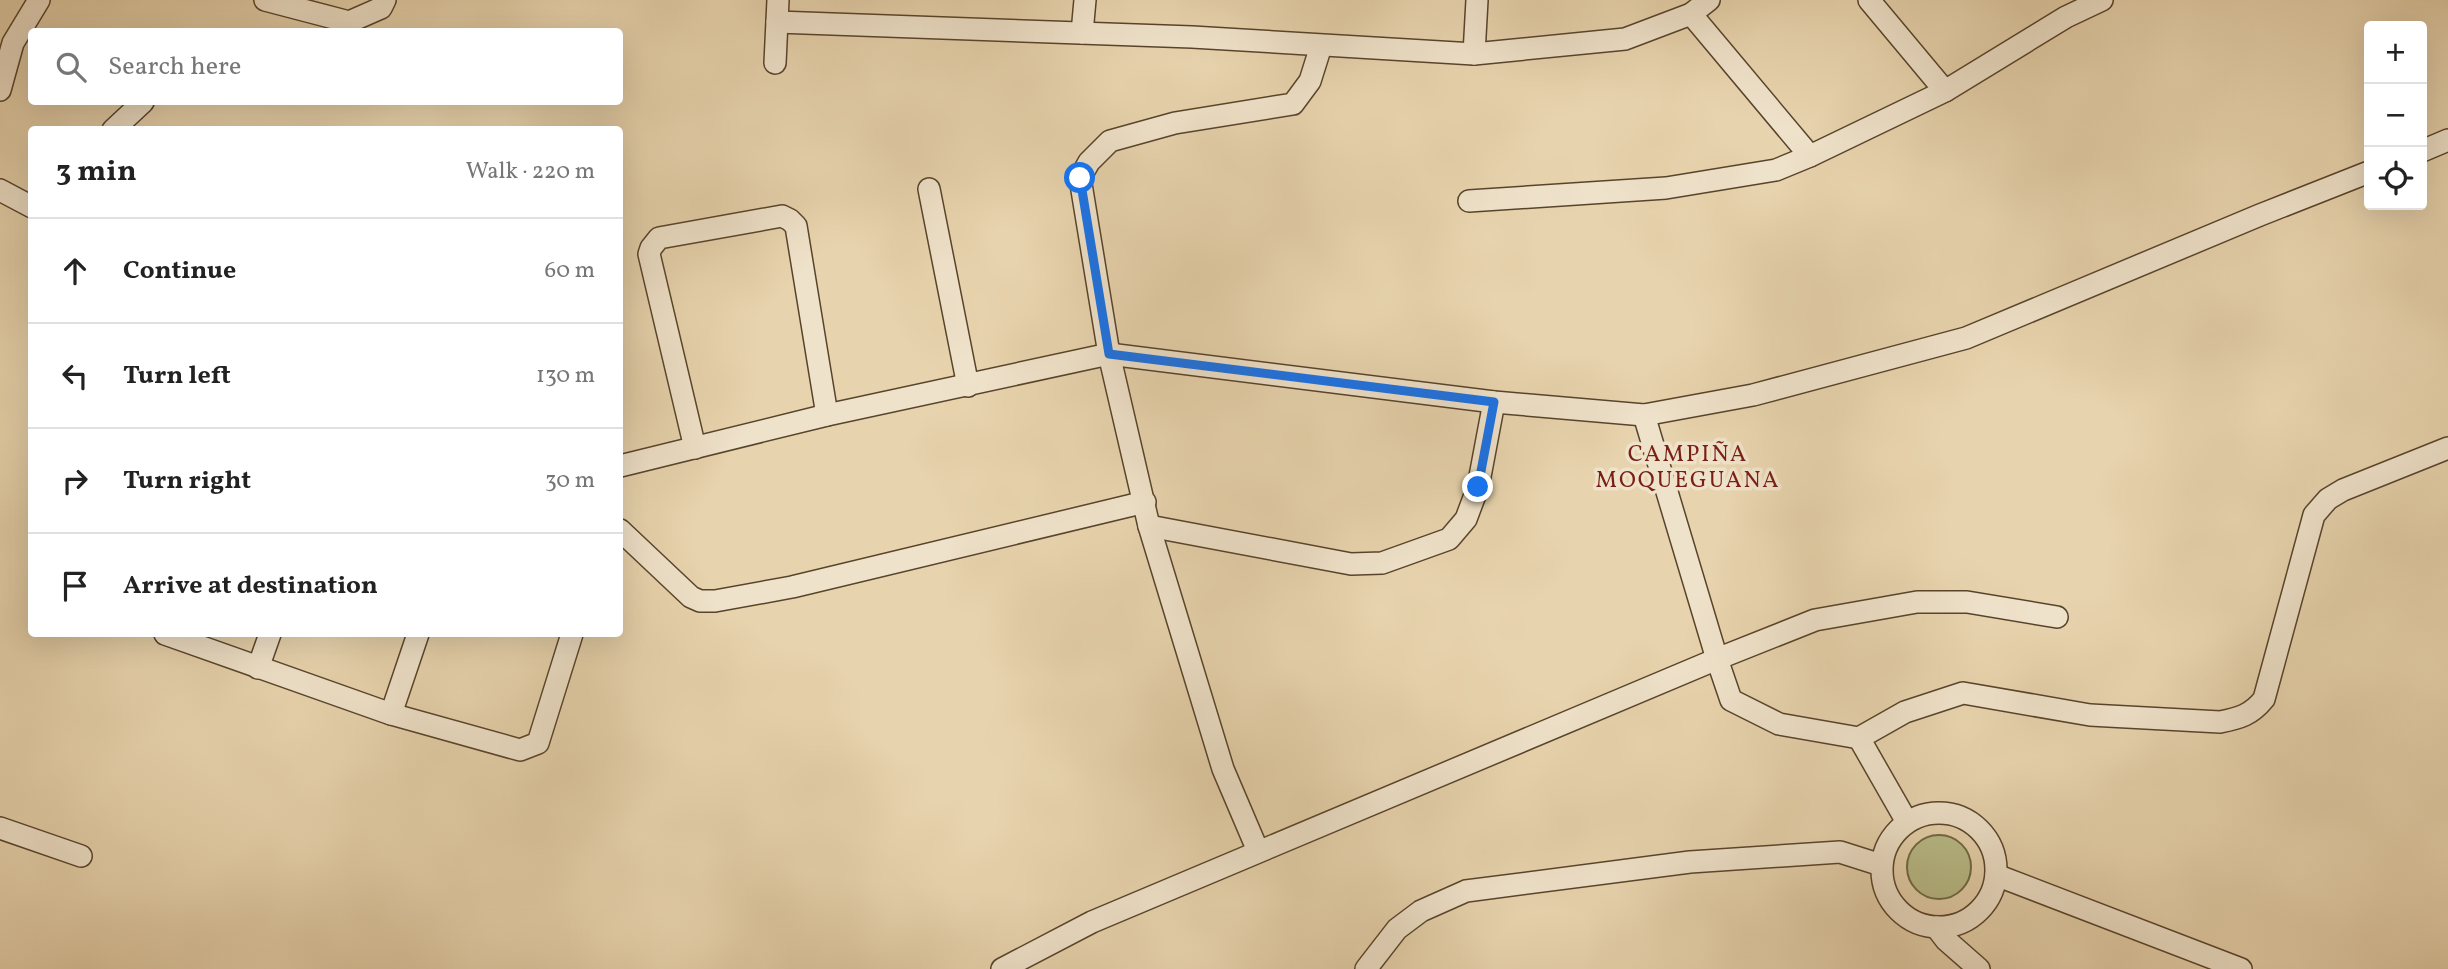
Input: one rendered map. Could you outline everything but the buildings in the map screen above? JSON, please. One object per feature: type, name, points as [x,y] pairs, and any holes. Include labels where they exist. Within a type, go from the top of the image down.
[{"type":"street","points":[[0,90],[13,43],[39,0]]},
{"type":"street","points":[[265,0],[349,22],[381,8],[385,0]]},
{"type":"street","points":[[775,64],[778,0]]},
{"type":"street","points":[[1082,33],[1085,0]]},
{"type":"street","points":[[1474,54],[1476,0]]},
{"type":"street","points":[[777,22],[1192,37],[1474,54],[1625,38],[1691,14],[1709,0]]},
{"type":"street","points":[[1869,0],[1945,91]]},
{"type":"street","points":[[2052,0],[2066,17]]},
{"type":"street","points":[[1469,201],[1666,188],[1776,170],[1945,91],[2066,17],[2102,0]]},
{"type":"street","points":[[1691,14],[1810,156]]},
{"type":"street","points":[[1258,851],[1223,769],[1149,526],[1109,354],[1080,178],[1089,162],[1110,141],[1175,123],[1293,104],[1310,81],[1321,46]]},
{"type":"street","points":[[117,126],[140,105]]},
{"type":"street","points":[[2427,149],[2448,141]]},
{"type":"street","points":[[623,465],[827,415],[1109,354],[1494,402],[1644,415],[1753,395],[1966,338],[2364,174]]},
{"type":"street","points":[[929,189],[968,386]]},
{"type":"street","points":[[0,190],[28,204]]},
{"type":"street","points":[[695,448],[649,254],[659,238],[782,216],[796,226],[827,415]]},
{"type":"street","points":[[1149,526],[1351,564],[1382,563],[1449,539],[1466,519],[1478,487],[1494,402]]},
{"type":"street","points":[[1644,415],[1731,700],[1779,724],[1859,738],[1905,712],[1963,693],[2090,715],[2220,722],[2253,712],[2264,699],[2315,515],[2328,499],[2343,490],[2448,448]]},
{"type":"street","points":[[623,533],[691,597],[700,601],[715,601],[792,587],[1145,502]]},
{"type":"street","points":[[1002,969],[1092,922],[1815,620],[1917,602],[1967,602],[2057,617]]},
{"type":"street","points":[[173,637],[391,713],[520,750],[538,743],[571,637]]},
{"type":"street","points":[[258,668],[269,637]]},
{"type":"street","points":[[391,713],[417,637]]},
{"type":"street","points":[[1859,738],[1907,822]]},
{"type":"street","points":[[1942,812],[1960,816],[1976,826],[1988,839],[1995,856],[1996,875],[1992,892],[1977,912],[1955,925],[1936,927],[1917,923],[1901,913],[1889,899],[1882,881],[1881,865],[1885,849],[1907,822],[1924,814],[1942,812]]},
{"type":"street","points":[[0,828],[81,856]]},
{"type":"street","points":[[1366,969],[1397,929],[1421,911],[1466,891],[1690,862],[1840,852],[1881,865]]},
{"type":"street","points":[[1996,875],[2241,969]]},
{"type":"street","points":[[1936,927],[1946,940],[1979,969]]},
{"type":"green space","points":[[1939,835],[1951,837],[1962,844],[1969,855],[1969,879],[1962,890],[1951,897],[1939,899],[1927,897],[1916,890],[1909,879],[1907,867],[1909,855],[1916,844],[1927,837]]},
{"type":"district","name":"CAMPIÑA MOQUEGUANA","points":[[1688,468]]},
{"type":"route","points":[[1080,178],[1109,354],[1494,402],[1478,487]]}]
